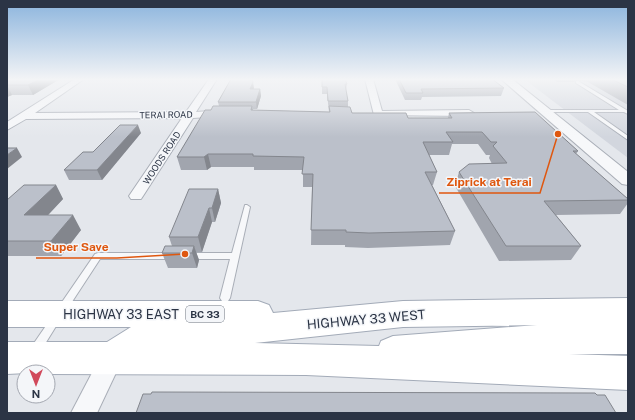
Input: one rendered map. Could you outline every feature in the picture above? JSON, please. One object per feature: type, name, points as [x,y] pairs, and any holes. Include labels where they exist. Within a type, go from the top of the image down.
[{"type":"main road","name":"HIGHWAY 33 WEST","points":[[112,358],[144,336],[168,330],[254,329],[403,314],[628,311]]},
{"type":"main road","name":"HIGHWAY 33 EAST","points":[[7,314],[403,314]]},
{"type":"main road","points":[[306,359],[544,339],[628,339]]},
{"type":"main road","points":[[18,358],[306,359],[625,375]]},
{"type":"street","points":[[7,127],[49,99]]},
{"type":"street","name":"WOODS ROAD","points":[[136,196],[200,99]]},
{"type":"street","points":[[372,99],[374,113],[478,113]]},
{"type":"street","points":[[528,99],[543,113],[628,180]]},
{"type":"street","name":"TERAI ROAD","points":[[23,116],[189,115],[231,113]]},
{"type":"street","points":[[84,413],[112,358]]},
{"type":"lane","points":[[604,99],[626,112]]},
{"type":"lane","points":[[589,111],[628,138]]},
{"type":"lane","points":[[543,113],[589,111],[626,112]]},
{"type":"lane","points":[[225,298],[247,207]]},
{"type":"lane","points":[[18,358],[59,314],[98,256],[235,256]]},
{"type":"shaded area","points":[[550,99],[628,99],[628,158]]},
{"type":"building","points":[[220,99],[257,99],[256,102],[218,102]]},
{"type":"building","points":[[328,99],[348,99],[348,101],[328,101]]},
{"type":"building","points":[[213,106],[252,106],[251,110],[330,112],[329,106],[350,107],[352,113],[406,113],[408,118],[452,118],[449,113],[535,112],[578,151],[573,151],[628,200],[544,201],[581,246],[506,246],[459,172],[469,164],[507,163],[493,146],[497,142],[491,142],[482,132],[446,132],[453,142],[423,142],[437,172],[425,172],[455,231],[369,233],[346,232],[346,230],[311,230],[313,174],[302,174],[304,157],[253,156],[253,154],[208,154],[204,157],[177,157],[205,110],[211,110]]},
{"type":"building","points":[[120,125],[138,125],[97,170],[64,170],[83,152],[93,152]]},
{"type":"building","points":[[7,148],[17,148],[7,155]]},
{"type":"building","points":[[24,185],[56,185],[24,215],[73,215],[51,241],[7,241],[7,200]]},
{"type":"building","points":[[189,189],[218,189],[212,208],[209,208],[198,237],[169,237]]},
{"type":"building","points":[[165,246],[194,246],[192,253],[162,253]]},
{"type":"building","points":[[152,392],[595,393],[597,395],[605,395],[616,413],[136,413],[143,394],[151,394]]},
{"type":"place","name":"Ziprick at Terai","points":[[558,134]]},
{"type":"place","name":"Super Save","points":[[185,254]]}]
